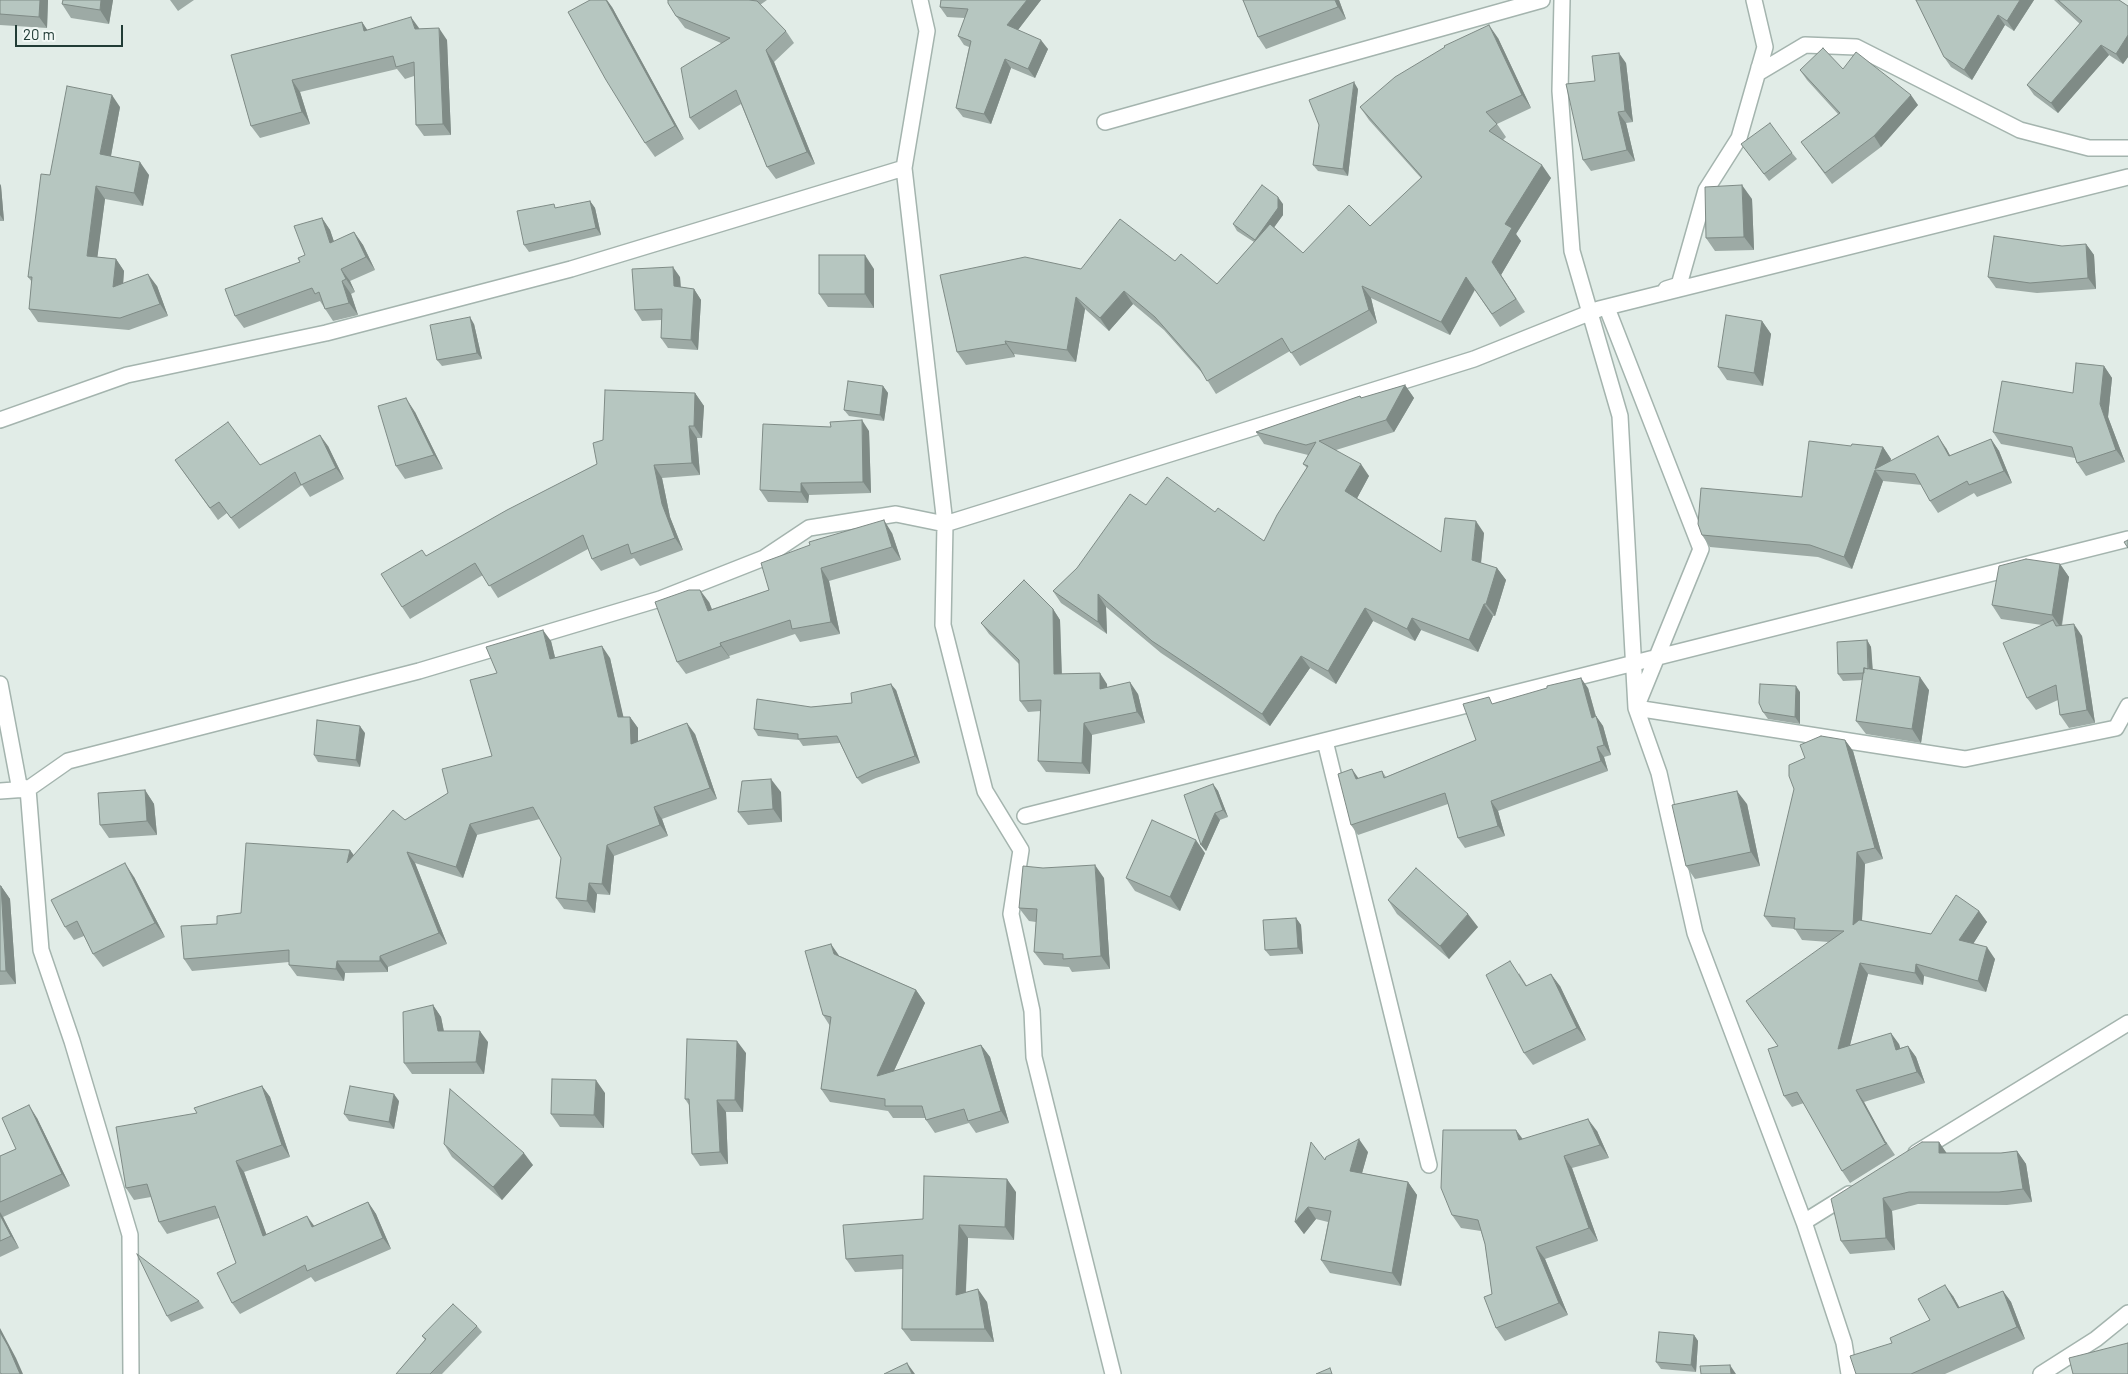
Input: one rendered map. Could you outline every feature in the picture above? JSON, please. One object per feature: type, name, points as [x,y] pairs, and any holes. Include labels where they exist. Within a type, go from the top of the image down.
[{"type":"street","points":[[920,0],[927,31],[904,168],[945,524],[943,625],[985,791],[1021,850],[1010,914],[1032,1011],[1034,1057],[1114,1374]]},
{"type":"street","points":[[1105,122],[1542,0]]},
{"type":"street","points":[[1562,0],[1560,91],[1572,251],[1620,416],[1636,708],[1659,773],[1695,933],[1804,1222],[1844,1343],[1850,1374]]},
{"type":"street","points":[[1754,0],[1764,48],[1758,73],[1805,45],[1856,47],[2020,130],[2088,148],[2128,148]]},
{"type":"street","points":[[1607,308],[1679,284],[1706,190],[1738,138],[1764,48]]},
{"type":"street","points":[[0,420],[127,375],[326,333],[571,269],[904,168]]},
{"type":"street","points":[[0,791],[28,788],[68,761],[419,671],[660,599],[764,558],[809,528],[896,514],[945,524],[1474,359],[1599,309],[2128,177]]},
{"type":"street","points":[[1607,308],[1701,549],[1636,708]]},
{"type":"street","points":[[1025,816],[2128,539]]},
{"type":"street","points":[[0,684],[19,785],[28,788]]},
{"type":"street","points":[[1636,708],[1965,759],[2116,728],[2128,706]]},
{"type":"street","points":[[1325,741],[1429,1166]]},
{"type":"street","points":[[28,788],[41,950],[72,1041],[130,1235],[131,1374]]},
{"type":"street","points":[[1904,1161],[2128,1024]]},
{"type":"street","points":[[1804,1222],[1862,1186]]},
{"type":"street","points":[[2041,1374],[2096,1339],[2128,1313]]},
{"type":"building","points":[[0,0],[40,0],[39,17],[0,14]]},
{"type":"building","points":[[63,0],[101,0],[100,10],[62,4]]},
{"type":"building","points":[[590,0],[606,0],[675,126],[645,143],[606,80],[568,12]]},
{"type":"building","points":[[668,0],[757,1],[786,31],[766,50],[807,152],[767,167],[736,90],[690,118],[681,68],[730,38],[676,16]]},
{"type":"building","points":[[941,0],[1027,0],[1007,25],[1041,40],[1028,69],[1005,59],[984,114],[956,108],[971,41],[958,36],[968,9],[940,7]]},
{"type":"building","points":[[1243,0],[1335,0],[1338,7],[1258,37]]},
{"type":"building","points":[[1916,0],[2020,0],[2007,21],[1998,15],[1964,70],[1944,57]]},
{"type":"building","points":[[2058,0],[2119,0],[2128,6],[2128,35],[2116,54],[2101,45],[2051,103],[2027,85],[2082,21]]},
{"type":"building","points":[[411,17],[415,29],[439,28],[443,124],[416,125],[414,62],[396,67],[393,56],[292,80],[302,112],[251,126],[231,55],[362,22],[364,31]]},
{"type":"building","points":[[1489,25],[1522,95],[1486,112],[1497,124],[1489,131],[1542,165],[1505,224],[1512,228],[1492,262],[1516,299],[1492,314],[1466,277],[1441,322],[1362,286],[1369,310],[1291,353],[1282,338],[1207,381],[1199,367],[1155,317],[1124,291],[1100,318],[1076,297],[1067,350],[1005,341],[1006,344],[957,352],[940,275],[1025,257],[1081,269],[1120,219],[1175,261],[1181,254],[1217,284],[1270,224],[1303,253],[1349,205],[1370,226],[1422,177],[1360,107],[1395,77],[1444,46]]},
{"type":"building","points":[[1823,48],[1843,69],[1856,52],[1911,95],[1874,136],[1825,173],[1801,142],[1840,113],[1800,70]]},
{"type":"building","points":[[1619,53],[1625,111],[1618,112],[1627,150],[1583,160],[1566,84],[1595,81],[1592,56]]},
{"type":"building","points":[[1354,82],[1343,169],[1313,165],[1319,125],[1309,100]]},
{"type":"building","points":[[67,86],[112,95],[100,154],[140,162],[134,193],[96,186],[87,256],[116,259],[113,287],[148,274],[160,304],[120,318],[29,309],[32,277],[28,277],[41,174],[50,175]]},
{"type":"building","points":[[1770,123],[1792,153],[1764,174],[1741,144]]},
{"type":"building","points":[[1262,185],[1278,197],[1278,208],[1255,240],[1233,224]]},
{"type":"building","points":[[1742,185],[1744,237],[1706,238],[1705,187]]},
{"type":"building","points":[[590,201],[596,228],[524,245],[517,211],[554,204],[555,208]]},
{"type":"building","points":[[322,218],[330,243],[354,232],[366,257],[341,269],[346,279],[342,281],[349,303],[325,309],[319,292],[315,294],[312,288],[235,316],[225,289],[300,262],[298,258],[305,255],[294,226]]},
{"type":"building","points":[[1994,236],[2062,246],[2086,244],[2088,278],[2030,283],[1988,277]]},
{"type":"building","points":[[819,255],[865,255],[865,294],[819,294]]},
{"type":"building","points":[[673,267],[674,286],[694,289],[691,340],[661,338],[662,309],[635,310],[632,269]]},
{"type":"building","points":[[1726,315],[1762,321],[1754,373],[1718,367]]},
{"type":"building","points":[[470,317],[477,353],[437,360],[430,325]]},
{"type":"building","points":[[2076,363],[2104,366],[2100,404],[2116,450],[2077,463],[2072,447],[1993,432],[2002,381],[2073,393]]},
{"type":"building","points":[[848,381],[883,386],[880,415],[844,410]]},
{"type":"building","points":[[1405,385],[1386,420],[1319,441],[1361,464],[1345,491],[1441,552],[1445,518],[1476,521],[1472,560],[1497,568],[1486,604],[1484,604],[1469,640],[1412,618],[1407,629],[1365,608],[1328,671],[1301,656],[1262,714],[1152,641],[1098,594],[1098,622],[1053,591],[1077,568],[1130,494],[1146,505],[1167,477],[1215,512],[1218,508],[1264,541],[1277,515],[1308,466],[1303,464],[1316,442],[1306,445],[1256,432],[1360,396],[1361,398]]},
{"type":"building","points":[[605,390],[695,393],[694,426],[689,426],[692,463],[654,465],[662,504],[675,538],[631,554],[628,544],[592,559],[583,535],[489,586],[475,563],[402,607],[381,574],[422,550],[426,556],[507,510],[597,464],[593,443],[603,440]]},
{"type":"building","points":[[406,398],[434,455],[396,466],[378,406]]},
{"type":"building","points":[[862,420],[863,482],[801,483],[801,492],[760,490],[763,424],[831,427],[830,422]]},
{"type":"building","points":[[228,422],[260,465],[320,435],[336,468],[301,485],[295,472],[231,518],[219,502],[210,508],[175,460]]},
{"type":"building","points":[[1938,436],[1949,456],[1991,439],[2004,471],[1969,485],[1967,481],[1930,501],[1915,474],[1875,470],[1844,557],[1810,545],[1702,535],[1698,524],[1701,488],[1802,497],[1809,441],[1851,446],[1852,444],[1883,447],[1875,469]]},
{"type":"building","points":[[884,520],[892,547],[821,568],[831,622],[792,629],[790,620],[720,643],[721,646],[677,662],[655,602],[689,590],[700,590],[708,611],[769,590],[761,563],[810,545],[809,542]]},
{"type":"building","points":[[2128,540],[2128,548],[2124,542]]},
{"type":"building","points":[[2026,559],[2060,564],[2052,615],[1992,605],[1999,566]]},
{"type":"building","points":[[1024,580],[1053,609],[1054,674],[1100,673],[1100,689],[1130,682],[1137,712],[1084,723],[1082,763],[1038,761],[1041,700],[1020,701],[1019,660],[981,623]]},
{"type":"building","points":[[2053,620],[2056,626],[2074,624],[2087,710],[2060,715],[2056,685],[2027,698],[2003,643]]},
{"type":"building","points":[[543,630],[550,659],[602,646],[618,717],[630,717],[631,744],[687,723],[710,788],[654,807],[660,825],[607,845],[602,884],[589,883],[587,901],[556,898],[561,858],[533,807],[470,824],[456,867],[407,852],[439,933],[380,956],[380,961],[337,961],[336,969],[289,965],[289,950],[184,959],[181,926],[217,924],[217,916],[241,913],[246,843],[350,850],[347,863],[393,810],[405,820],[448,793],[442,769],[492,756],[470,680],[497,673],[486,647]]},
{"type":"building","points":[[1867,640],[1868,669],[1864,668],[1864,673],[1838,674],[1837,642]]},
{"type":"building","points":[[1864,668],[1920,677],[1912,729],[1856,721]]},
{"type":"building","points":[[1581,678],[1592,718],[1596,716],[1604,745],[1597,747],[1601,761],[1491,801],[1498,826],[1458,838],[1445,793],[1351,825],[1338,774],[1352,769],[1356,779],[1382,771],[1384,778],[1476,740],[1463,704],[1489,697],[1492,704],[1547,688],[1547,686]]},
{"type":"building","points":[[891,684],[915,756],[871,771],[857,778],[837,736],[798,739],[798,734],[754,729],[757,699],[811,707],[852,703],[851,693]]},
{"type":"building","points":[[1760,684],[1796,686],[1795,717],[1763,712],[1759,703]]},
{"type":"building","points":[[317,720],[360,726],[356,760],[314,755]]},
{"type":"building","points":[[1821,736],[1845,740],[1875,848],[1857,852],[1853,925],[1859,920],[1931,934],[1956,895],[1979,911],[1959,940],[1987,947],[1978,981],[1916,964],[1915,973],[1860,963],[1838,1049],[1891,1033],[1896,1050],[1908,1046],[1917,1072],[1856,1090],[1885,1143],[1887,1143],[1842,1171],[1797,1092],[1784,1096],[1768,1049],[1778,1046],[1746,1001],[1844,931],[1794,929],[1795,918],[1764,916],[1794,789],[1789,776],[1789,765],[1805,758],[1800,745]]},
{"type":"building","points":[[771,779],[773,809],[738,812],[742,781]]},
{"type":"building","points":[[1213,784],[1223,810],[1215,813],[1201,845],[1184,795]]},
{"type":"building","points":[[145,790],[147,821],[100,825],[98,793]]},
{"type":"building","points":[[1737,791],[1751,852],[1686,866],[1672,805]]},
{"type":"building","points":[[1152,820],[1196,840],[1170,897],[1126,878]]},
{"type":"building","points":[[125,863],[155,923],[93,954],[77,921],[65,927],[51,900]]},
{"type":"building","points":[[1095,865],[1101,956],[1063,959],[1063,954],[1034,952],[1037,909],[1019,908],[1023,866],[1043,868]]},
{"type":"building","points":[[1416,868],[1468,914],[1440,946],[1388,900]]},
{"type":"building","points":[[1,886],[6,971],[0,971]]},
{"type":"building","points":[[1296,918],[1298,948],[1265,950],[1263,920]]},
{"type":"building","points":[[831,944],[834,954],[916,990],[877,1076],[981,1045],[1001,1111],[968,1121],[964,1109],[926,1120],[922,1106],[885,1106],[885,1099],[821,1089],[831,1017],[823,1015],[805,951]]},
{"type":"building","points":[[1510,961],[1526,986],[1551,974],[1577,1028],[1524,1053],[1486,975]]},
{"type":"building","points":[[433,1005],[438,1031],[480,1031],[476,1062],[404,1063],[403,1012]]},
{"type":"building","points":[[687,1039],[737,1041],[735,1100],[717,1100],[720,1152],[692,1154],[689,1099],[685,1099]]},
{"type":"building","points":[[552,1079],[596,1080],[594,1115],[551,1114]]},
{"type":"building","points":[[262,1086],[282,1145],[236,1161],[263,1236],[307,1216],[312,1227],[368,1202],[383,1238],[307,1271],[305,1265],[232,1303],[217,1273],[236,1263],[215,1206],[159,1222],[147,1184],[126,1188],[116,1127],[197,1113],[194,1108]]},
{"type":"building","points":[[350,1086],[394,1094],[389,1122],[344,1114]]},
{"type":"building","points":[[450,1089],[524,1153],[493,1187],[444,1144]]},
{"type":"building","points":[[29,1105],[62,1174],[0,1202],[0,1156],[16,1149],[2,1118]]},
{"type":"building","points":[[1588,1119],[1600,1145],[1564,1156],[1589,1228],[1536,1247],[1559,1303],[1496,1328],[1484,1297],[1492,1294],[1485,1244],[1478,1220],[1452,1215],[1441,1188],[1443,1130],[1516,1130],[1519,1140]]},
{"type":"building","points":[[1359,1139],[1350,1171],[1408,1182],[1392,1273],[1321,1260],[1331,1211],[1308,1207],[1295,1222],[1311,1142],[1325,1160],[1326,1157]]},
{"type":"building","points":[[1922,1142],[1939,1142],[1939,1153],[2001,1153],[2017,1151],[2023,1189],[1999,1192],[1909,1192],[1883,1198],[1886,1238],[1841,1241],[1831,1199]]},
{"type":"building","points":[[924,1176],[1007,1179],[1005,1227],[959,1225],[956,1295],[978,1289],[985,1329],[902,1329],[903,1255],[846,1259],[843,1225],[923,1219]]},
{"type":"building","points":[[0,1215],[11,1236],[0,1241]]},
{"type":"building","points":[[137,1254],[199,1301],[167,1316]]},
{"type":"building","points":[[1945,1285],[1958,1308],[2003,1291],[2017,1327],[1911,1374],[1856,1374],[1850,1356],[1892,1343],[1890,1338],[1930,1320],[1918,1299]]},
{"type":"building","points":[[453,1304],[477,1326],[430,1374],[396,1374],[426,1339],[422,1336]]},
{"type":"building","points":[[0,1332],[8,1346],[20,1374],[0,1373]]},
{"type":"building","points":[[1659,1332],[1694,1335],[1691,1365],[1656,1362]]},
{"type":"building","points":[[2128,1343],[2128,1374],[2073,1374],[2069,1358]]},
{"type":"building","points":[[907,1363],[912,1374],[884,1374]]},
{"type":"building","points":[[1730,1365],[1731,1374],[1701,1374],[1700,1366]]},
{"type":"building","points":[[1330,1368],[1332,1374],[1316,1374]]}]
